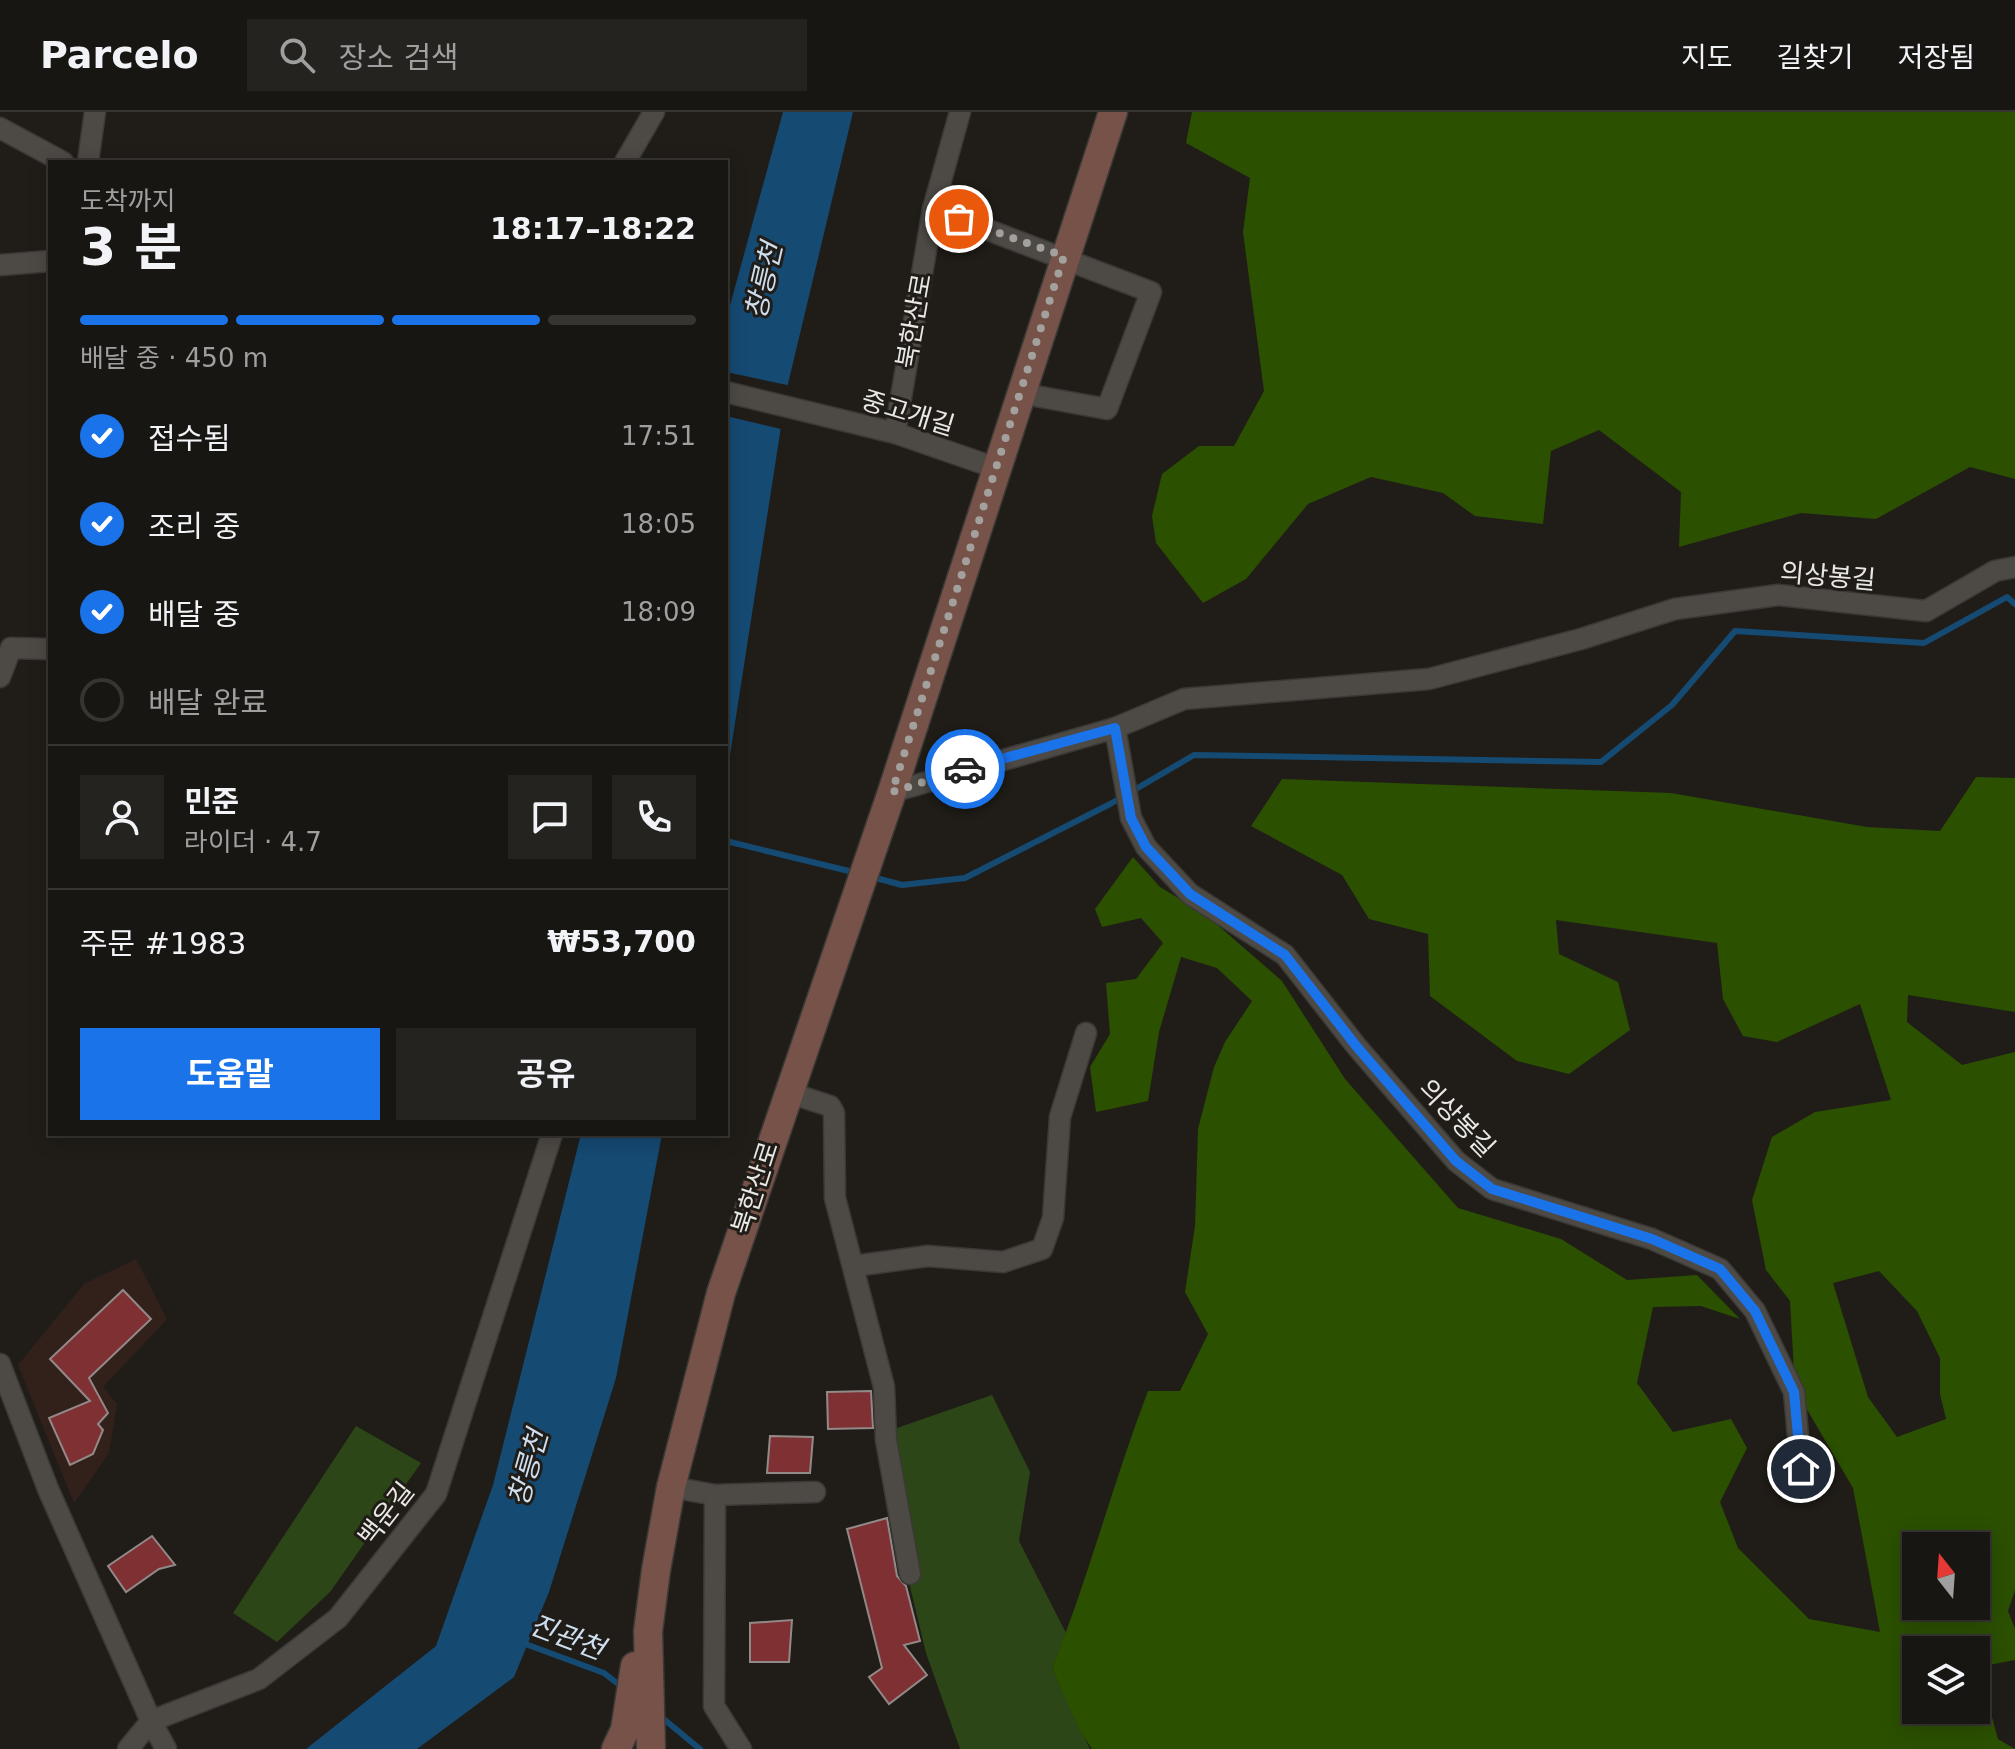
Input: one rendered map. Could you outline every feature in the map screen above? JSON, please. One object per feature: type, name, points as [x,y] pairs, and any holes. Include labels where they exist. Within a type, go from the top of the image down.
[{"type":"main road","points":[[892,792],[1019,393],[1113,112]]},
{"type":"main road","name":"북한산로","points":[[648,1631],[671,1487],[721,1293],[787,1092],[892,792]]},
{"type":"main road","points":[[620,1740],[637,1659],[648,1631]]},
{"type":"main road","points":[[648,1631],[651,1749]]},
{"type":"street","points":[[88,160],[95,112]]},
{"type":"street","points":[[626,160],[654,112]]},
{"type":"street","name":"북한산로","points":[[895,433],[933,209],[960,112]]},
{"type":"street","points":[[0,128],[59,160]]},
{"type":"street","points":[[933,209],[1064,256],[1151,292],[1107,409],[1019,393]]},
{"type":"street","points":[[0,265],[48,261]]},
{"type":"street","name":"중고개길","points":[[728,392],[895,433],[996,468]]},
{"type":"street","name":"의상봉길","points":[[892,792],[1115,728],[1184,699],[1429,679],[1581,639],[1675,609],[1778,595],[1926,611],[1995,571],[2015,567]]},
{"type":"street","points":[[0,677],[11,648],[48,649]]},
{"type":"street","name":"의상봉길","points":[[1115,728],[1131,818],[1146,847],[1190,894],[1285,955],[1357,1047],[1456,1161],[1492,1189],[1652,1239],[1720,1269],[1755,1311],[1794,1392],[1801,1469]]},
{"type":"street","points":[[854,1266],[928,1256],[1003,1262],[1042,1249],[1053,1218],[1060,1117],[1086,1033]]},
{"type":"street","points":[[787,1092],[830,1106],[834,1113],[835,1198],[884,1387],[886,1440],[910,1574]]},
{"type":"street","name":"백운길","points":[[128,1749],[259,1679],[338,1618],[436,1494],[551,1136]]},
{"type":"street","points":[[0,1364],[48,1489],[159,1735]]},
{"type":"street","points":[[671,1487],[715,1495],[815,1492]]},
{"type":"street","points":[[715,1495],[714,1706],[741,1749]]},
{"type":"shaded area","points":[[136,1259],[167,1319],[103,1387],[117,1404],[109,1453],[74,1503],[18,1365],[84,1284]]},
{"type":"green space","points":[[1192,112],[2015,112],[2015,479],[1970,467],[1876,519],[1801,513],[1679,547],[1681,492],[1599,430],[1551,451],[1543,524],[1475,516],[1443,493],[1371,477],[1308,504],[1246,579],[1203,603],[1156,543],[1152,516],[1162,474],[1199,446],[1234,446],[1264,391],[1243,232],[1250,178],[1186,143]]},
{"type":"green space","points":[[1976,777],[2015,778],[2015,1012],[1908,995],[1907,1022],[1962,1065],[2015,1052],[2015,1590],[2008,1611],[2015,1629],[2015,1660],[1990,1665],[1990,1636],[1902,1636],[1902,1724],[1990,1724],[1990,1710],[1998,1739],[2015,1749],[1092,1749],[1080,1731],[1052,1668],[1148,1391],[1180,1391],[1208,1334],[1185,1292],[1195,1226],[1198,1129],[1214,1067],[1225,1042],[1252,1001],[1217,968],[1181,957],[1159,1032],[1148,1101],[1096,1112],[1090,1067],[1110,1034],[1106,983],[1136,979],[1163,943],[1141,918],[1102,927],[1095,909],[1133,857],[1160,887],[1206,915],[1282,981],[1345,1079],[1458,1208],[1561,1239],[1627,1280],[1697,1275],[1740,1319],[1701,1306],[1653,1307],[1637,1383],[1673,1432],[1731,1419],[1747,1448],[1720,1502],[1738,1548],[1809,1619],[1880,1632],[1853,1488],[1795,1389],[1790,1301],[1766,1270],[1752,1200],[1772,1137],[1815,1112],[1891,1100],[1860,1004],[1777,1042],[1743,1036],[1723,999],[1717,943],[1556,920],[1559,954],[1618,982],[1630,1030],[1569,1074],[1517,1061],[1430,996],[1428,934],[1369,919],[1342,875],[1251,826],[1282,779],[1671,793],[1867,827],[1940,831]],"holes":[[[1879,1271],[1917,1311],[1940,1358],[1940,1394],[1946,1419],[1897,1437],[1868,1397],[1833,1283]]]},
{"type":"green space","points":[[992,1395],[1030,1472],[1019,1541],[1066,1633],[1052,1668],[1090,1749],[960,1749],[926,1653],[877,1449],[897,1428]]},
{"type":"green space","points":[[356,1426],[421,1463],[330,1592],[277,1642],[233,1613]]},
{"type":"water","name":"창릉천","points":[[783,112],[853,112],[787,388],[728,768],[728,313]]},
{"type":"water","name":"창릉천","points":[[580,1136],[662,1136],[616,1378],[549,1592],[514,1677],[417,1749],[306,1749],[436,1646],[493,1485]]},
{"type":"pier","points":[[728,372],[792,386],[785,430],[728,416]]},
{"type":"building","points":[[123,1290],[151,1319],[89,1378],[108,1413],[98,1424],[103,1430],[93,1454],[70,1465],[49,1418],[90,1401],[50,1359]]},
{"type":"building","points":[[871,1391],[873,1428],[828,1429],[827,1392]]},
{"type":"building","points":[[770,1436],[813,1437],[810,1473],[767,1473]]},
{"type":"building","points":[[887,1518],[897,1576],[906,1586],[920,1641],[904,1645],[927,1675],[889,1704],[869,1677],[882,1668],[847,1529]]},
{"type":"building","points":[[152,1536],[175,1565],[159,1569],[126,1592],[108,1566]]},
{"type":"building","points":[[792,1620],[789,1662],[750,1662],[750,1623]]},
{"type":"waterway","points":[[872,877],[902,885],[965,878],[1112,803],[1194,755],[1601,762],[1672,705],[1735,631],[1924,643],[2007,597],[2015,604]]},
{"type":"waterway","points":[[728,841],[857,873]]},
{"type":"waterway","name":"진관천","points":[[520,1642],[604,1673],[622,1687]]},
{"type":"waterway","name":"진관천","points":[[660,1716],[700,1749]]},
{"type":"way so far","points":[[959,219],[1064,256],[892,792],[965,769]]},
{"type":"route","points":[[965,769],[1115,728],[1122,783],[1131,818],[1146,847],[1190,894],[1285,955],[1357,1047],[1456,1161],[1492,1189],[1652,1239],[1720,1269],[1755,1311],[1794,1392],[1801,1469]]}]
